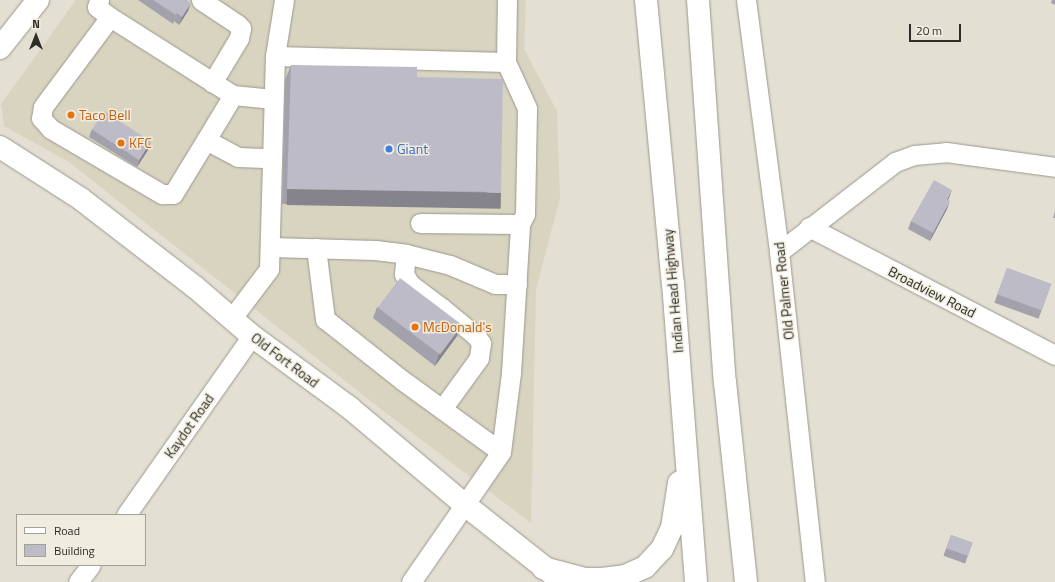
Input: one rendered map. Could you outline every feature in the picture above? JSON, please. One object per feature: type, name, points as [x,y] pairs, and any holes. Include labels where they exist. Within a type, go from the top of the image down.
[{"type":"main road","points":[[0,48],[38,0]]},
{"type":"main road","name":"Indian Head Highway","points":[[646,0],[683,414],[696,582]]},
{"type":"main road","points":[[698,0],[725,382],[746,582]]},
{"type":"main road","name":"Old Fort Road","points":[[0,147],[81,199],[195,287],[252,336],[350,408],[464,504],[543,568],[563,582]]},
{"type":"main road","points":[[543,568],[585,579],[625,576],[645,567],[662,549],[672,528],[678,501],[683,414]]},
{"type":"street","points":[[99,0],[97,8],[212,83],[233,95],[273,98]]},
{"type":"street","points":[[201,0],[241,28],[239,38],[212,83]]},
{"type":"street","points":[[232,318],[269,269],[271,247],[271,158],[275,56],[284,0]]},
{"type":"street","points":[[411,582],[501,452],[511,373],[520,224],[525,214],[527,108],[506,62],[507,0]]},
{"type":"street","name":"Old Palmer Road","points":[[746,0],[779,252],[815,582]]},
{"type":"street","points":[[110,17],[43,107],[40,118],[51,129],[162,194],[173,194],[233,95]]},
{"type":"street","points":[[275,56],[506,62]]},
{"type":"street","points":[[206,140],[238,157],[271,158]]},
{"type":"street","points":[[779,252],[809,227],[895,162],[914,155],[946,152],[1055,167]]},
{"type":"street","points":[[420,222],[520,224]]},
{"type":"street","name":"Broadview Road","points":[[809,227],[1055,355]]},
{"type":"street","points":[[271,247],[375,250],[406,254],[450,266],[495,284],[517,284]]},
{"type":"street","points":[[316,248],[325,319],[442,409],[501,452]]},
{"type":"street","points":[[406,254],[404,274],[410,284],[476,336],[481,343],[479,358],[442,409]]},
{"type":"street","name":"Kaydot Road","points":[[127,514],[252,336]]},
{"type":"street","points":[[78,582],[90,566]]},
{"type":"shaded area","points":[[76,0],[526,0],[524,49],[557,111],[560,198],[536,289],[531,523],[382,410],[69,162],[4,126],[1,104]]},
{"type":"building","points":[[153,0],[186,0],[191,3],[182,17],[177,13],[176,15]]},
{"type":"building","name":"Giant","points":[[291,65],[417,67],[417,77],[503,79],[501,192],[287,189]]},
{"type":"building","points":[[104,111],[151,141],[139,160],[92,129]]},
{"type":"building","points":[[934,180],[952,190],[947,199],[950,201],[933,233],[911,221]]},
{"type":"building","points":[[1007,268],[1051,284],[1042,310],[997,294]]},
{"type":"building","name":"McDonald's","points":[[400,278],[462,325],[440,354],[378,308]]},
{"type":"building","points":[[951,535],[973,543],[968,556],[946,548]]},
{"type":"place","name":"Taco Bell","points":[[71,115]]},
{"type":"place","name":"KFC","points":[[121,143]]},
{"type":"place","name":"Giant","points":[[389,149]]},
{"type":"place","name":"McDonald's","points":[[415,327]]}]
